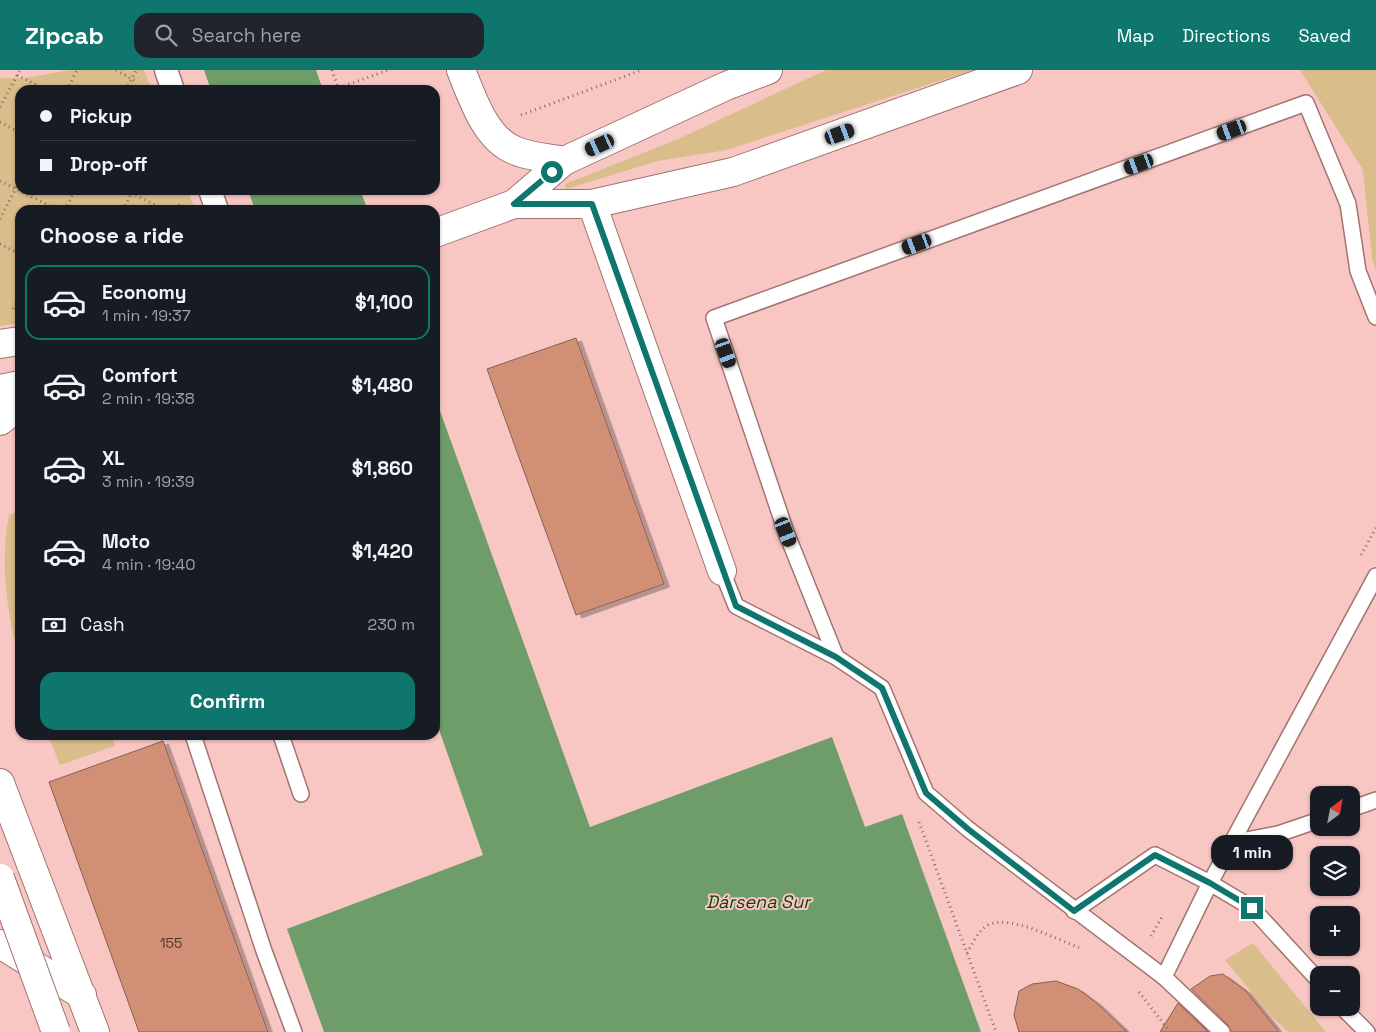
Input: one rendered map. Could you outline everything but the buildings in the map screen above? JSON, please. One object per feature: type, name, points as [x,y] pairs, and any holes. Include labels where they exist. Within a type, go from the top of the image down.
[{"type":"main road","points":[[461,70],[478,112],[488,127],[514,150],[564,162]]},
{"type":"main road","points":[[440,231],[514,204],[564,162],[726,86],[768,70]]},
{"type":"main road","points":[[514,204],[592,204],[733,172],[1018,70]]},
{"type":"main road","points":[[592,204],[722,571]]},
{"type":"main road","points":[[0,344],[15,342]]},
{"type":"main road","points":[[0,389],[15,386]]},
{"type":"main road","points":[[0,421],[15,409]]},
{"type":"main road","points":[[0,783],[95,1032]]},
{"type":"main road","points":[[0,878],[56,1032]]},
{"type":"main road","points":[[0,944],[82,995]]},
{"type":"street","points":[[166,70],[171,85]]},
{"type":"lane","points":[[836,657],[786,532],[714,318],[1306,103],[1348,204],[1358,271],[1376,317]]},
{"type":"lane","points":[[722,571],[736,606],[836,657],[882,688],[926,793],[968,829],[1074,911],[1164,977],[1222,1032]]},
{"type":"lane","points":[[1164,977],[1230,843],[1376,576]]},
{"type":"lane","points":[[195,740],[264,951],[294,1032]]},
{"type":"lane","points":[[283,740],[302,794]]},
{"type":"lane","points":[[1360,806],[1376,800]]},
{"type":"lane","points":[[1230,843],[1278,834],[1310,823]]},
{"type":"lane","points":[[1074,911],[1155,855],[1210,883],[1252,908],[1310,971]]},
{"type":"lane","points":[[1351,1016],[1367,1032]]},
{"type":"path","points":[[0,107],[20,70]]},
{"type":"path","points":[[70,85],[77,70]]},
{"type":"path","points":[[116,70],[139,82]]},
{"type":"path","points":[[128,85],[136,70]]},
{"type":"path","points":[[332,70],[337,85]]},
{"type":"path","points":[[346,85],[389,70]]},
{"type":"path","points":[[488,127],[642,70]]},
{"type":"path","points":[[17,75],[36,85]]},
{"type":"path","points":[[0,122],[15,130]]},
{"type":"path","points":[[0,181],[15,188]]},
{"type":"path","points":[[0,219],[15,190]]},
{"type":"path","points":[[29,195],[48,205]]},
{"type":"path","points":[[139,195],[156,205]]},
{"type":"path","points":[[0,244],[15,252]]},
{"type":"path","points":[[916,814],[996,1032]]},
{"type":"path","points":[[967,953],[978,935],[988,926],[1003,921],[1023,926],[1084,950]]},
{"type":"path","points":[[1133,985],[1170,1032]]},
{"type":"shaded area","points":[[69,70],[144,70],[150,85],[15,85],[15,195],[190,195],[193,205],[15,205],[15,324],[0,326],[0,78],[27,78]]},
{"type":"shaded area","points":[[826,70],[973,70],[727,150],[658,161],[566,189],[565,184],[678,139]]},
{"type":"shaded area","points":[[1300,70],[1376,70],[1376,271],[1372,258],[1363,170]]},
{"type":"shaded area","points":[[15,513],[15,641],[8,605],[5,569],[6,533],[9,515]]},
{"type":"shaded area","points":[[50,740],[113,740],[115,746],[60,765]]},
{"type":"shaded area","points":[[1253,943],[1310,1012],[1310,1016],[1313,1016],[1326,1032],[1288,1032],[1270,1015],[1225,960]]},
{"type":"water","points":[[204,70],[316,70],[321,85],[209,85]]},
{"type":"water","points":[[250,195],[362,195],[366,205],[253,205]]},
{"type":"water","name":"Dársena Sur","points":[[440,411],[590,827],[832,737],[865,827],[902,814],[981,1032],[324,1032],[287,929],[483,855],[440,732]]},
{"type":"route","points":[[552,172],[514,204],[592,204],[736,606],[836,657],[882,688],[926,793],[968,829],[1074,911],[1155,855],[1210,883],[1252,908]]}]
